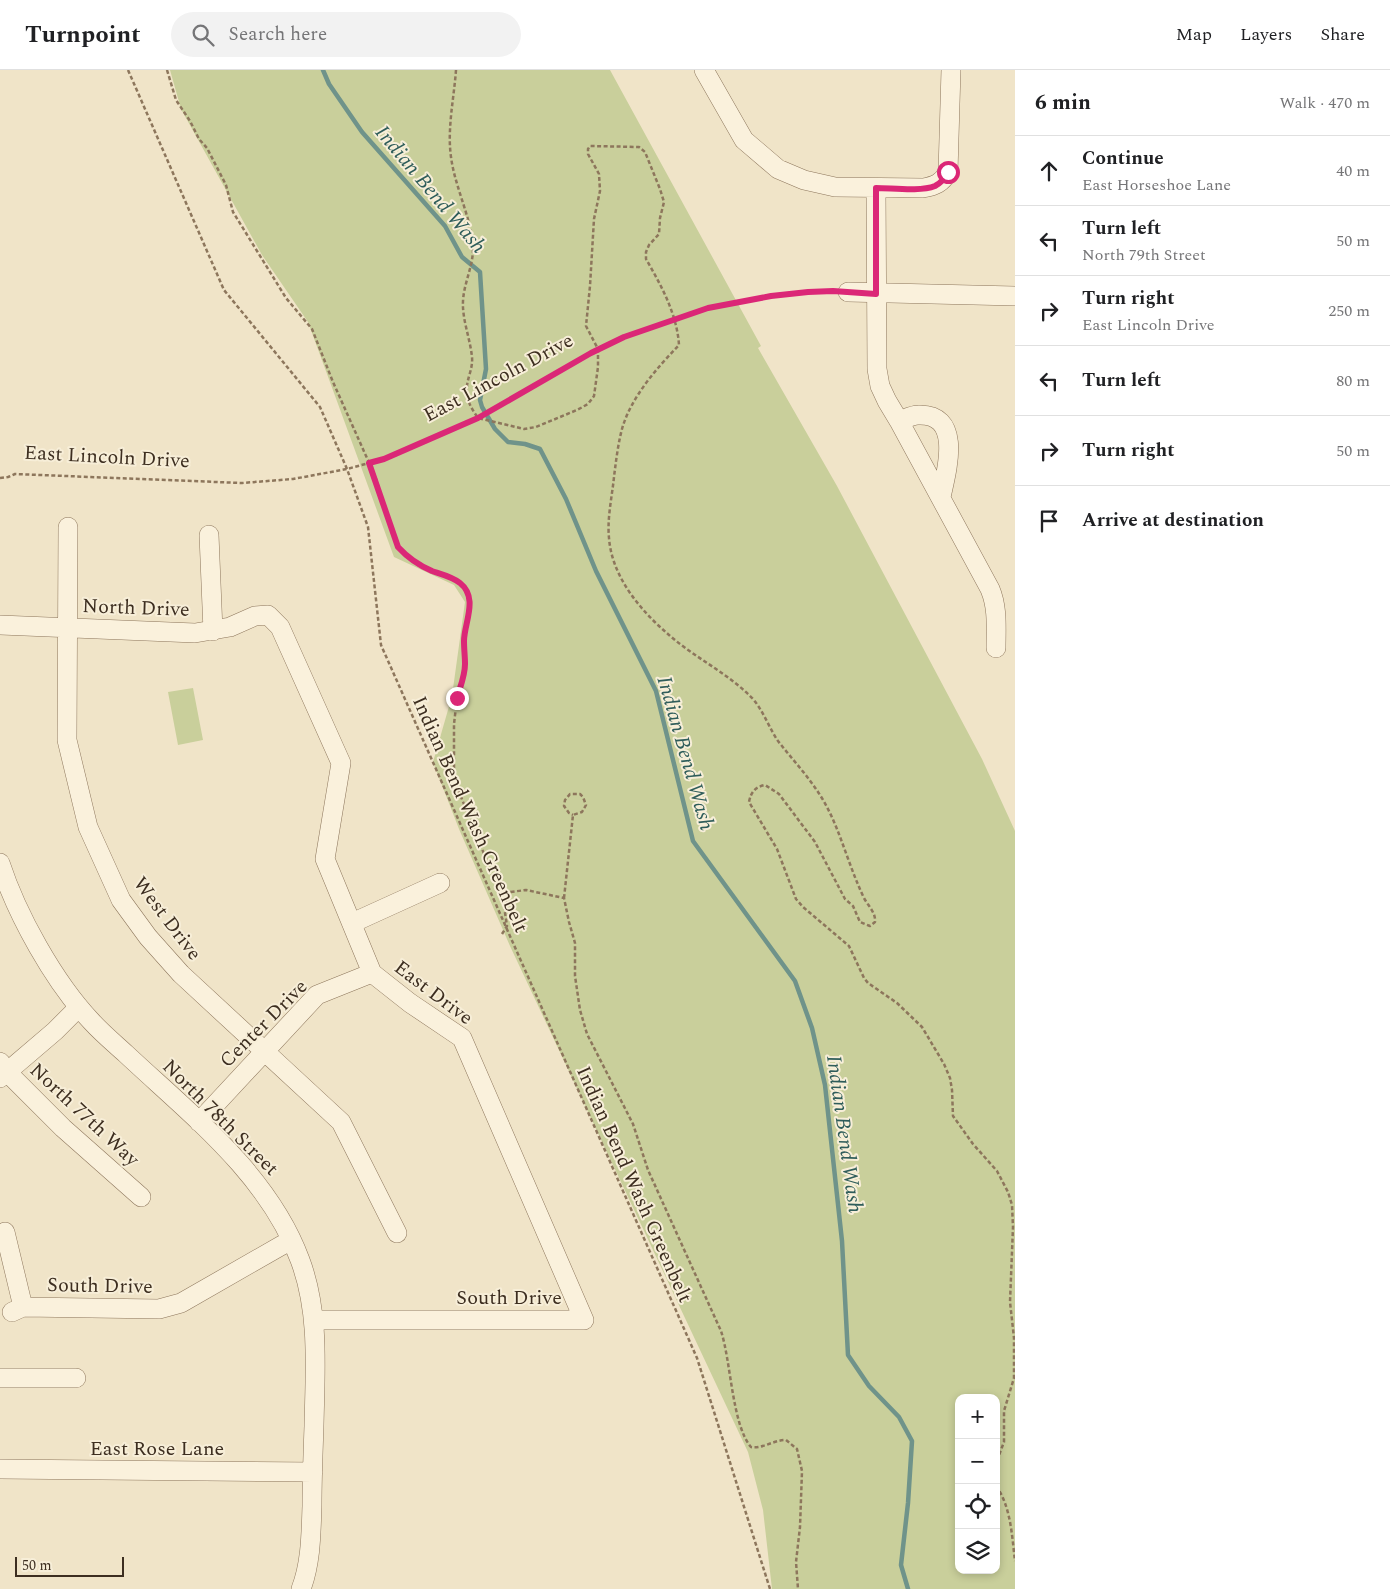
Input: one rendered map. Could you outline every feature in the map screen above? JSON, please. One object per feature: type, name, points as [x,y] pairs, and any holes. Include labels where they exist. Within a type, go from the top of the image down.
[{"type":"street","points":[[712,73],[744,140],[778,169],[804,180],[835,188],[923,188],[935,186],[944,180],[948,172],[950,163],[951,70]]},
{"type":"street","points":[[876,188],[877,369],[880,386],[941,497],[994,600],[996,648]]},
{"type":"street","points":[[848,292],[1015,296]]},
{"type":"street","points":[[899,421],[917,415],[936,417],[945,426],[948,440],[948,469],[941,497]]},
{"type":"street","name":"West Drive","points":[[68,527],[67,740],[88,827],[121,900],[180,974],[341,1122],[397,1233]]},
{"type":"street","points":[[209,535],[213,631]]},
{"type":"street","name":"North Drive","points":[[0,625],[195,633],[230,627],[255,616],[268,615]]},
{"type":"street","name":"East Drive","points":[[268,615],[280,626],[340,763],[325,859],[372,973],[410,1004],[462,1038],[584,1320]]},
{"type":"street","name":"North 78th Street","points":[[0,863],[21,916],[51,967],[79,1007],[92,1022],[199,1122],[263,1191],[278,1214],[300,1258],[308,1283],[314,1320],[315,1355],[310,1554],[305,1580],[301,1589]]},
{"type":"street","points":[[352,923],[440,883]]},
{"type":"street","name":"Center Drive","points":[[199,1122],[316,995],[372,973]]},
{"type":"street","points":[[2,1071],[56,1031],[79,1007]]},
{"type":"street","name":"North 77th Way","points":[[2,1071],[141,1197]]},
{"type":"street","name":"South Drive","points":[[5,1232],[18,1309],[159,1309],[181,1303],[291,1240]]},
{"type":"street","name":"South Drive","points":[[314,1320],[584,1320]]},
{"type":"street","points":[[0,1378],[76,1378]]},
{"type":"street","name":"East Rose Lane","points":[[0,1469],[313,1472]]},
{"type":"path","name":"Indian Bend Wash Greenbelt","points":[[128,70],[224,290],[320,407],[347,469],[368,527],[380,645],[698,1358],[770,1589]]},
{"type":"path","points":[[167,70],[176,100],[199,139],[207,148],[226,185],[233,212],[286,298],[312,329],[369,463],[398,547],[418,565],[461,584],[470,601],[464,641],[464,676],[457,698],[454,724],[455,782],[495,881],[501,888],[510,892],[526,890],[564,898]]},
{"type":"path","points":[[456,70],[450,131],[450,156],[453,173],[471,230],[473,245],[473,258],[465,289],[464,312],[473,364],[467,386],[467,396],[470,407],[478,418],[524,429],[577,410],[588,404],[594,396],[598,367],[598,349],[586,326],[594,219],[600,191],[599,174],[588,154],[588,149],[590,146],[638,147],[645,152],[664,202],[659,234],[649,245],[646,259],[669,304],[679,345],[668,356],[639,394],[622,428],[610,509],[608,535],[610,553],[616,569],[628,590],[669,635],[727,677],[754,701],[777,740],[819,794],[842,840],[864,898],[876,916],[875,922],[870,926],[860,922],[853,906],[845,899],[815,842],[779,794],[765,785],[758,786],[750,795],[749,802],[777,849],[796,899],[803,908],[849,946],[868,983],[897,1003],[922,1027],[950,1078],[953,1116],[973,1144],[997,1171],[1008,1192],[1012,1205],[1013,1227],[1010,1302],[1014,1338],[1014,1378],[1004,1412],[1004,1442],[1000,1452]]},
{"type":"path","name":"East Lincoln Drive","points":[[0,478],[15,474],[242,484],[293,479],[347,469],[384,459],[478,418],[598,349],[624,337],[708,308],[771,296],[833,291],[848,292]]},
{"type":"path","points":[[575,793],[583,797],[586,805],[582,812],[573,815],[564,806],[566,797],[575,793]]},
{"type":"path","points":[[573,815],[564,898],[575,943],[575,976],[580,1010],[587,1034],[633,1124],[648,1170],[721,1331],[726,1345],[744,1440],[751,1447],[759,1448],[778,1440],[786,1440],[797,1449],[802,1471],[800,1527],[796,1562],[798,1589]]},
{"type":"path","points":[[502,934],[506,927],[504,906],[510,892]]},
{"type":"path","points":[[1000,1491],[1010,1525],[1015,1561]]},
{"type":"green space","points":[[170,70],[610,70],[761,346],[758,348],[837,486],[982,759],[1015,831],[1015,1589],[772,1589],[763,1510],[748,1452],[510,946],[459,829],[433,762],[452,696],[465,602],[454,585],[394,557],[308,322],[262,255],[181,109]]},
{"type":"green space","points":[[193,688],[203,740],[178,745],[168,692]]},
{"type":"waterway","name":"Indian Bend Wash","points":[[323,70],[329,84],[362,132],[445,226],[462,257],[480,272],[486,369],[480,400],[482,407],[495,429],[508,442],[525,444],[540,449],[566,499],[596,571],[656,691],[693,841],[795,981],[812,1028],[825,1085],[842,1241],[848,1355],[869,1386],[899,1417],[912,1441],[901,1565],[908,1589]]},
{"type":"route","points":[[457,698],[464,676],[464,641],[470,601],[461,584],[453,578],[418,565],[398,547],[369,463],[384,459],[478,418],[591,353],[624,337],[708,308],[771,296],[808,292],[833,291],[876,294],[876,188],[923,188],[935,186],[944,180],[948,172]]}]
